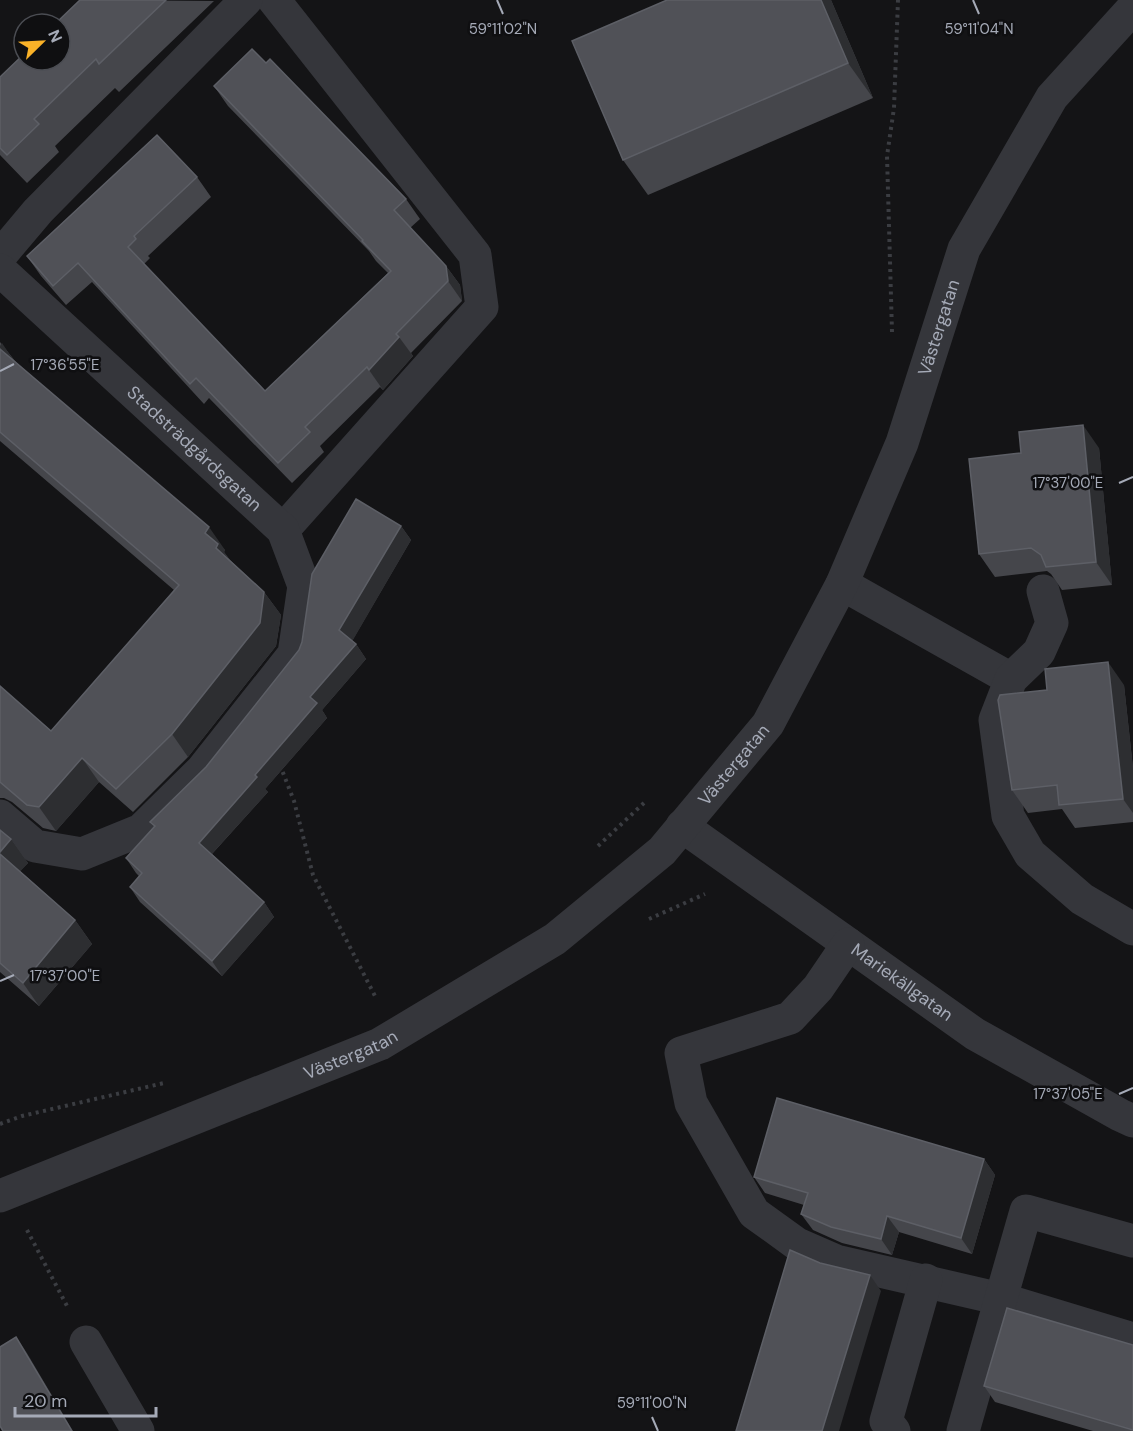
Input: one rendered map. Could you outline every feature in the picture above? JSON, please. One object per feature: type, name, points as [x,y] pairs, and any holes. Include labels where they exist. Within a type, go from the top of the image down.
[{"type":"street","points":[[0,256],[38,212],[246,0]]},
{"type":"street","points":[[0,816],[35,846],[82,854],[141,830],[202,770],[294,654],[304,586],[283,530],[482,307],[475,255],[274,0]]},
{"type":"street","name":"Västergatan","points":[[0,1196],[380,1044],[555,939],[662,851],[768,724],[842,584],[902,443],[964,249],[1052,97],[1133,8]]},
{"type":"street","name":"Stadsträdgårdsgatan","points":[[0,270],[283,530]]},
{"type":"street","points":[[842,584],[1011,679]]},
{"type":"street","points":[[1043,591],[1052,623],[1039,652],[1011,679],[995,720],[1008,816],[1030,854],[1082,899],[1133,928]]},
{"type":"street","name":"Mariekällgatan","points":[[682,826],[975,1034],[1133,1121]]},
{"type":"street","points":[[848,944],[818,988],[790,1018],[681,1053],[691,1103],[754,1213],[797,1244],[836,1261],[1001,1299],[1133,1339]]},
{"type":"street","points":[[963,1431],[1026,1211],[1133,1241]]},
{"type":"street","points":[[894,1431],[886,1421],[926,1280]]},
{"type":"street","points":[[86,1342],[138,1431]]},
{"type":"path","points":[[892,341],[887,156],[894,108],[898,0]]},
{"type":"path","points":[[244,717],[274,751],[294,801],[313,875],[378,1001],[369,1006]]},
{"type":"path","points":[[592,851],[624,822]]},
{"type":"path","points":[[0,1124],[22,1116],[167,1082]]},
{"type":"path","points":[[25,1227],[86,1342]]},
{"type":"building","points":[[80,0],[166,0],[99,64],[96,59],[34,119],[39,124],[7,155],[0,148],[0,77],[12,66],[12,72],[72,72],[72,12],[68,12]]},
{"type":"building","points":[[667,0],[821,0],[848,63],[623,160],[572,41]]},
{"type":"building","points":[[252,49],[266,63],[270,59],[406,199],[394,210],[446,266],[448,281],[396,334],[399,337],[369,370],[367,367],[305,427],[310,432],[278,463],[196,378],[190,384],[78,263],[53,286],[27,256],[157,135],[197,177],[134,236],[136,239],[128,247],[265,391],[391,271],[214,86]]},
{"type":"building","points":[[0,349],[209,527],[205,533],[218,544],[216,548],[264,592],[260,623],[172,734],[116,789],[82,758],[39,807],[27,805],[0,782],[0,686],[51,731],[179,585],[0,432]]},
{"type":"building","points":[[1083,425],[1096,562],[1046,567],[1041,555],[1031,548],[979,554],[969,459],[1021,453],[1019,432]]},
{"type":"building","points":[[356,499],[401,526],[339,630],[356,644],[310,697],[317,703],[255,775],[257,777],[199,843],[264,902],[212,961],[130,887],[142,873],[126,858],[155,826],[150,822],[206,767],[299,650],[312,574]]},
{"type":"building","points":[[1108,662],[1123,799],[1059,805],[1057,785],[1012,790],[998,700],[1000,695],[1047,690],[1045,669]]},
{"type":"building","points":[[0,830],[11,839],[0,852]]},
{"type":"building","points":[[0,854],[75,920],[23,983],[0,963]]},
{"type":"building","points":[[777,1098],[984,1159],[961,1238],[887,1216],[881,1239],[831,1227],[801,1214],[808,1193],[754,1177]]},
{"type":"building","points":[[790,1250],[820,1263],[870,1275],[822,1431],[736,1431]]},
{"type":"building","points":[[1007,1308],[1133,1345],[1133,1430],[984,1386]]},
{"type":"building","points":[[16,1337],[72,1431],[3,1431],[0,1426],[0,1347]]}]
